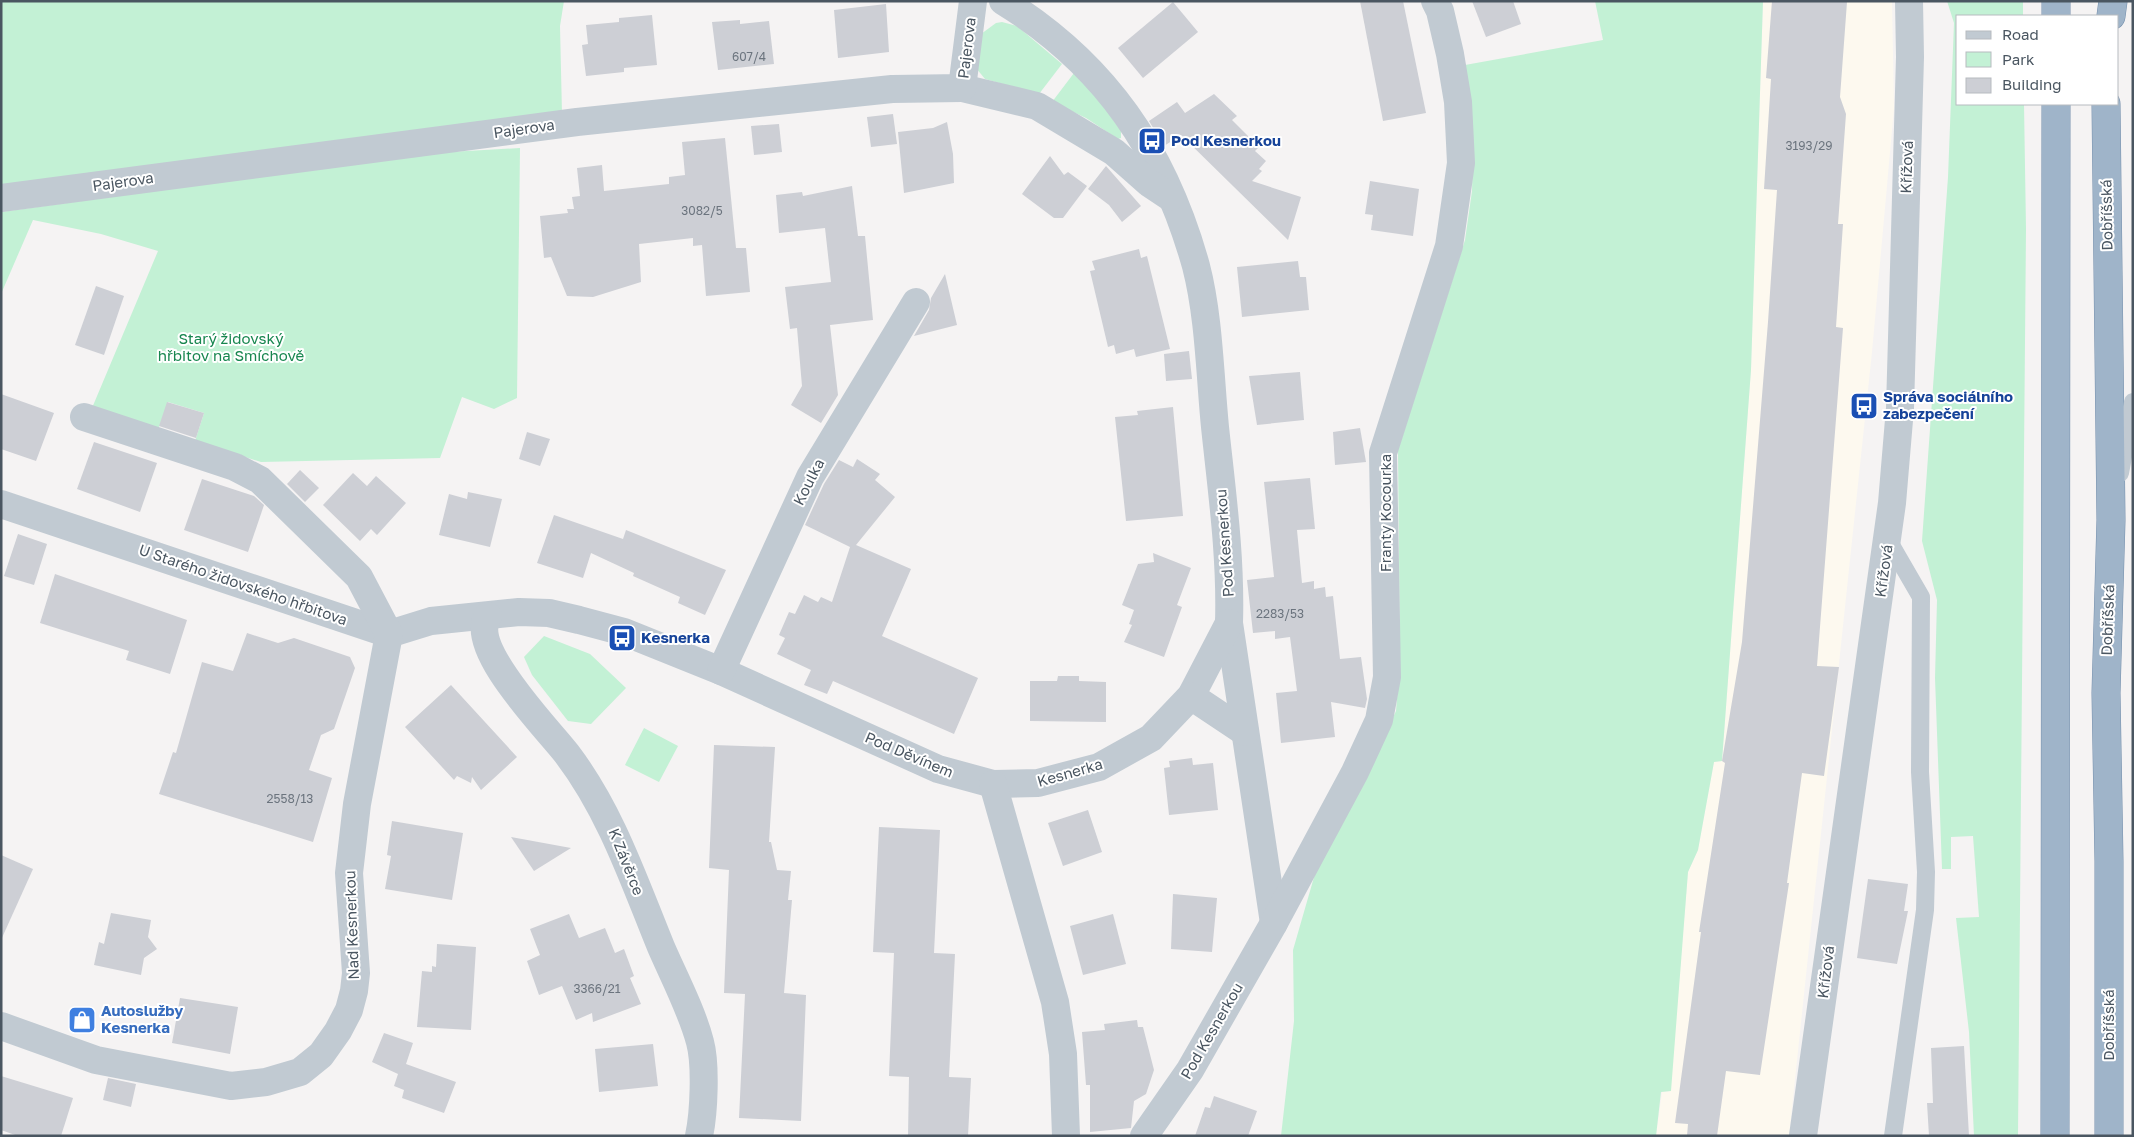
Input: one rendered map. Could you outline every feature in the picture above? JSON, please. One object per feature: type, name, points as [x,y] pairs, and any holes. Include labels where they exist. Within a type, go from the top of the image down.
[{"type":"highway","points":[[2104,1],[2105,15]]},
{"type":"highway","points":[[2111,15],[2113,1]]},
{"type":"highway","points":[[2055,1136],[2056,105]]},
{"type":"highway","name":"Dobříšská","points":[[2106,105],[2111,520],[2106,693],[2109,861],[2109,1136]]},
{"type":"street","name":"Pajerova","points":[[1,198],[577,122],[892,89],[962,88],[973,1]]},
{"type":"street","name":"Pod Kesnerkou","points":[[1003,1],[1024,14],[1076,55],[1112,93],[1146,145],[1173,199],[1196,267],[1204,315],[1230,575],[1229,623],[1274,923],[1190,1070],[1144,1136]]},
{"type":"street","name":"Franty Kocourka","points":[[1274,923],[1359,763],[1379,720],[1387,677],[1383,453],[1449,246],[1461,163],[1458,102],[1450,54],[1435,1]]},
{"type":"street","name":"Křížová","points":[[1803,1136],[1888,540],[1900,408],[1910,1]]},
{"type":"street","points":[[962,88],[1037,106],[1114,152],[1150,183],[1173,199]]},
{"type":"street","name":"Koulka","points":[[721,671],[810,477],[916,302]]},
{"type":"street","points":[[84,417],[235,468],[260,480],[359,577],[389,634],[431,621],[488,616]]},
{"type":"street","name":"U Starého židovského hřbitova","points":[[1,504],[389,634]]},
{"type":"street","name":"Pod Děvínem","points":[[488,616],[519,612],[549,613],[624,632],[721,671],[938,770],[993,784]]},
{"type":"street","name":"K Závěrce","points":[[488,616],[484,622],[483,630],[496,662],[506,679],[568,756],[608,818],[701,1043],[704,1100],[699,1136]]},
{"type":"street","name":"Kesnerka","points":[[993,784],[1038,783],[1099,768],[1151,738],[1191,696],[1229,623]]},
{"type":"street","name":"Nad Kesnerkou","points":[[1,1026],[96,1060],[231,1086],[266,1082],[300,1072],[321,1055],[338,1031],[349,1010],[354,991],[356,973],[349,873],[358,804],[389,634]]},
{"type":"street","points":[[1191,696],[1245,732]]},
{"type":"street","points":[[993,784],[1055,1002],[1063,1054],[1066,1136]]},
{"type":"lane","points":[[2111,520],[2133,402]]},
{"type":"lane","points":[[1888,540],[1922,597],[1920,772],[1926,872],[1924,910],[1893,1136]]},
{"type":"shaded area","points":[[1763,1],[1892,1],[1894,108],[1872,352],[1789,1136],[1656,1136],[1662,1092],[1670,1091],[1688,872],[1698,850],[1714,762],[1722,761],[1751,370]]},
{"type":"green space","points":[[1,1],[564,1],[560,26],[562,114],[1,186]]},
{"type":"green space","points":[[1595,1],[1763,1],[1751,370],[1722,761],[1714,762],[1698,850],[1688,872],[1671,1091],[1661,1092],[1656,1136],[1281,1136],[1294,1021],[1293,950],[1323,846],[1376,753],[1396,711],[1400,661],[1398,450],[1465,240],[1472,191],[1473,144],[1465,65],[1603,40]]},
{"type":"green space","points":[[1947,1],[2023,1],[2023,15],[1956,15],[1956,105],[2024,105],[2026,229],[2018,1136],[1974,1136],[1969,1032],[1956,918],[1979,917],[1973,836],[1951,837],[1951,869],[1942,869],[1935,678],[1937,600],[1922,541],[1948,177],[1954,23]]},
{"type":"green space","points":[[1002,22],[1017,26],[1062,64],[1039,94],[985,79],[976,68],[981,34],[996,23]]},
{"type":"green space","points":[[1074,73],[1095,94],[1121,131],[1121,138],[1118,139],[1086,118],[1052,102]]},
{"type":"green space","name":"Starý židovský hřbitov na Smíchově","points":[[520,148],[517,398],[494,409],[462,397],[440,458],[261,462],[195,441],[204,413],[168,402],[158,430],[92,408],[158,251],[101,234],[33,220],[1,294],[1,212],[432,153]]},
{"type":"green space","points":[[544,636],[590,654],[626,688],[591,724],[568,721],[532,675],[524,657]]},
{"type":"green space","points":[[644,728],[678,746],[659,782],[625,765]]},
{"type":"building","points":[[1360,1],[1403,1],[1426,113],[1383,121]]},
{"type":"building","points":[[1472,1],[1513,1],[1521,24],[1486,37]]},
{"type":"building","points":[[1772,1],[1847,2],[1840,97],[1846,114],[1838,224],[1843,224],[1836,327],[1843,328],[1817,666],[1839,667],[1824,776],[1802,773],[1787,883],[1789,883],[1760,1075],[1726,1071],[1717,1136],[1687,1136],[1688,1124],[1675,1123],[1701,932],[1699,932],[1725,763],[1722,761],[1742,642],[1768,322],[1777,190],[1764,189],[1771,79],[1766,78]]},
{"type":"building","points":[[1173,2],[1198,32],[1143,78],[1118,48]]},
{"type":"building","points":[[886,4],[889,52],[838,58],[834,10]]},
{"type":"building","points":[[652,15],[657,65],[624,68],[624,72],[586,76],[582,45],[588,44],[586,25],[619,22],[619,18]]},
{"type":"building","points":[[740,20],[740,24],[769,21],[774,64],[718,70],[712,22]]},
{"type":"building","points":[[1214,94],[1237,116],[1232,120],[1259,147],[1255,151],[1266,161],[1259,169],[1262,171],[1252,181],[1301,197],[1288,240],[1181,135],[1164,146],[1149,121],[1177,102],[1185,113]]},
{"type":"building","points":[[893,114],[897,144],[871,147],[867,117]]},
{"type":"building","points":[[947,122],[953,154],[954,183],[904,193],[898,132],[933,128]]},
{"type":"building","points":[[779,124],[782,152],[754,155],[751,126]]},
{"type":"building","points":[[725,138],[736,248],[746,248],[750,292],[706,296],[702,245],[693,246],[693,238],[639,244],[641,282],[593,297],[567,296],[551,257],[544,258],[540,216],[568,213],[567,209],[574,209],[572,197],[580,196],[577,168],[602,165],[604,191],[669,184],[669,177],[685,175],[682,142]]},
{"type":"building","points":[[1050,156],[1064,175],[1068,172],[1087,186],[1063,218],[1054,218],[1022,194]]},
{"type":"building","points":[[1106,166],[1141,206],[1122,222],[1109,205],[1088,189]]},
{"type":"building","points":[[1370,181],[1419,189],[1413,236],[1371,230],[1373,215],[1365,214]]},
{"type":"building","points":[[852,186],[858,236],[865,236],[873,320],[830,325],[838,395],[821,423],[791,405],[802,386],[797,328],[790,329],[785,287],[831,282],[825,228],[779,233],[776,195],[802,192],[803,196]]},
{"type":"building","points":[[1139,249],[1141,258],[1147,256],[1170,349],[1136,357],[1134,349],[1116,354],[1114,345],[1108,347],[1090,271],[1095,270],[1092,261]]},
{"type":"building","points":[[1298,261],[1300,277],[1306,277],[1309,310],[1242,317],[1237,267]]},
{"type":"building","points":[[945,274],[957,325],[914,336],[929,310],[931,298]]},
{"type":"building","points":[[96,286],[124,296],[104,355],[75,345]]},
{"type":"building","points":[[1189,351],[1192,379],[1166,381],[1164,354]]},
{"type":"building","points":[[1300,372],[1304,420],[1257,425],[1249,376]]},
{"type":"building","points":[[1,394],[54,413],[36,461],[1,449]]},
{"type":"building","points":[[167,402],[204,413],[196,438],[159,426]]},
{"type":"building","points":[[1173,407],[1183,516],[1126,521],[1115,417],[1138,415],[1137,411]]},
{"type":"building","points":[[1360,428],[1366,462],[1335,465],[1333,432]]},
{"type":"building","points":[[527,432],[550,439],[540,466],[519,459]]},
{"type":"building","points":[[94,442],[157,463],[140,512],[77,489]]},
{"type":"building","points":[[857,459],[880,474],[875,480],[895,497],[856,545],[911,569],[882,636],[978,678],[954,734],[833,681],[827,694],[804,685],[811,670],[777,654],[785,638],[779,635],[789,612],[795,614],[804,595],[818,602],[821,597],[832,602],[850,547],[805,525],[824,484],[839,460],[853,467]]},
{"type":"building","points":[[300,470],[319,488],[305,502],[287,484]]},
{"type":"building","points":[[353,473],[367,486],[376,476],[406,503],[377,535],[371,529],[360,541],[323,505]]},
{"type":"building","points":[[1310,478],[1315,529],[1297,530],[1302,583],[1314,581],[1314,589],[1325,587],[1326,597],[1333,596],[1340,659],[1361,657],[1367,699],[1365,708],[1331,702],[1335,737],[1281,743],[1276,693],[1297,691],[1290,637],[1275,639],[1275,631],[1253,633],[1247,580],[1274,577],[1264,482]]},
{"type":"building","points":[[202,479],[254,496],[264,505],[248,552],[184,530]]},
{"type":"building","points":[[468,492],[502,499],[490,547],[439,535],[449,494],[467,499]]},
{"type":"building","points":[[554,515],[623,539],[626,530],[726,570],[705,615],[678,603],[680,597],[633,576],[634,573],[591,553],[583,578],[537,563]]},
{"type":"building","points":[[18,534],[47,544],[34,585],[4,576]]},
{"type":"building","points":[[1153,553],[1191,568],[1177,605],[1182,607],[1164,657],[1124,642],[1132,625],[1129,624],[1134,610],[1122,605],[1138,564],[1154,562]]},
{"type":"building","points":[[55,574],[187,620],[170,674],[126,660],[129,651],[40,623]]},
{"type":"building","points":[[247,633],[278,643],[294,638],[350,657],[355,668],[334,729],[321,735],[309,770],[332,778],[313,842],[159,794],[173,752],[176,753],[202,662],[233,671]]},
{"type":"building","points":[[1058,676],[1079,676],[1079,681],[1106,682],[1106,722],[1030,721],[1030,681],[1057,681]]},
{"type":"building","points":[[451,685],[517,757],[481,790],[472,777],[471,783],[457,776],[454,780],[405,727]]},
{"type":"building","points":[[714,745],[775,747],[769,842],[771,842],[777,870],[791,871],[788,900],[792,900],[784,993],[806,995],[801,1121],[739,1118],[745,994],[724,993],[729,870],[709,868]]},
{"type":"building","points":[[1192,758],[1193,765],[1213,763],[1218,810],[1169,815],[1164,768],[1170,767],[1169,761]]},
{"type":"building","points":[[1088,810],[1102,852],[1063,866],[1048,823]]},
{"type":"building","points":[[392,821],[463,833],[452,900],[385,889],[391,856],[387,855]]},
{"type":"building","points":[[879,827],[940,830],[934,953],[955,954],[949,1077],[971,1078],[968,1136],[908,1136],[909,1077],[889,1076],[894,953],[873,952]]},
{"type":"building","points":[[511,837],[571,848],[534,871]]},
{"type":"building","points":[[1,855],[33,869],[1,940]]},
{"type":"building","points":[[1868,879],[1908,884],[1904,911],[1908,911],[1897,964],[1857,958]]},
{"type":"building","points":[[1173,894],[1217,898],[1212,952],[1171,949]]},
{"type":"building","points":[[111,913],[151,920],[148,937],[157,949],[144,958],[141,975],[94,965],[99,942],[104,944]]},
{"type":"building","points":[[569,914],[579,938],[605,928],[615,953],[624,949],[634,976],[630,978],[641,1004],[593,1022],[592,1013],[576,1020],[562,986],[539,995],[527,961],[540,955],[530,929]]},
{"type":"building","points":[[1113,914],[1126,964],[1083,975],[1070,926]]},
{"type":"building","points":[[437,944],[476,947],[471,1030],[417,1027],[422,971],[432,972],[432,966],[436,967]]},
{"type":"building","points":[[180,998],[238,1007],[230,1054],[172,1043]]},
{"type":"building","points":[[1137,1020],[1138,1027],[1143,1027],[1154,1070],[1146,1094],[1134,1101],[1131,1128],[1090,1132],[1090,1085],[1086,1085],[1082,1032],[1105,1030],[1104,1024]]},
{"type":"building","points":[[384,1033],[413,1043],[406,1064],[456,1082],[444,1113],[402,1098],[404,1090],[394,1086],[398,1074],[372,1062]]},
{"type":"building","points":[[653,1044],[658,1086],[599,1092],[595,1049]]},
{"type":"building","points":[[1964,1046],[1969,1136],[1929,1136],[1927,1103],[1933,1103],[1931,1048]]},
{"type":"building","points":[[1,1076],[73,1098],[61,1136],[18,1136],[1,1130]]},
{"type":"building","points":[[108,1078],[136,1084],[131,1107],[103,1100]]},
{"type":"building","points":[[1214,1096],[1257,1111],[1248,1136],[1195,1136],[1205,1107],[1210,1108]]},
{"type":"place","name":"Pod Kesnerkou","points":[[1152,141]]},
{"type":"place","name":"Správa sociálního zabezpečení","points":[[1864,406]]},
{"type":"place","name":"Kesnerka","points":[[622,638]]},
{"type":"place","name":"Autoslužby Kesnerka","points":[[82,1020]]}]
